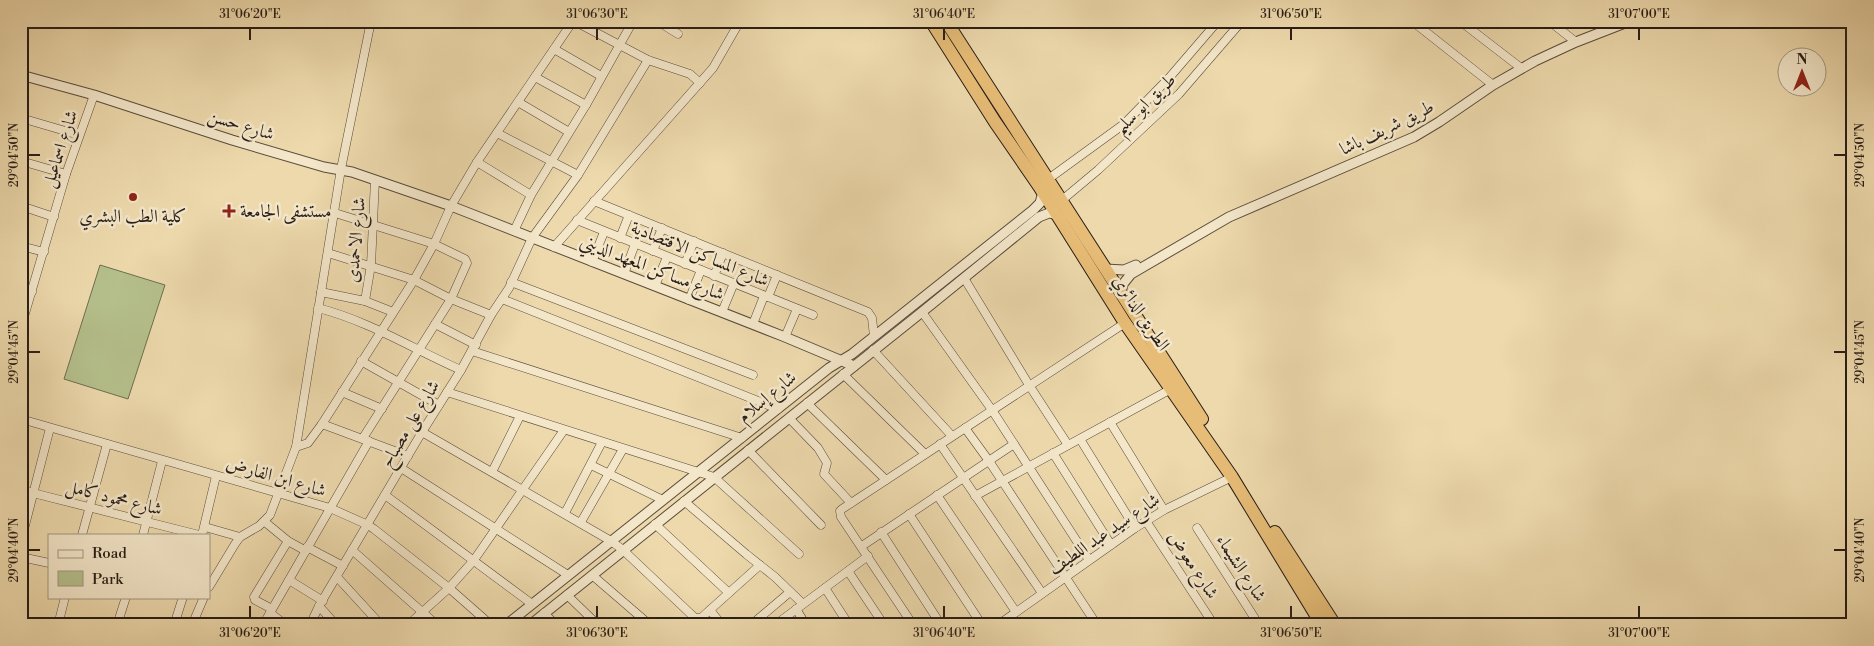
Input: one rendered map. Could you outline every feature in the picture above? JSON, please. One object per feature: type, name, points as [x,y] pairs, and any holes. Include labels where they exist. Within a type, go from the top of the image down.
[{"type":"highway","name":"الطريق الدائري","points":[[931,21],[986,94]]},
{"type":"highway","name":"الطريق الدائري","points":[[946,21],[986,94],[1057,215],[1335,625]]},
{"type":"highway","name":"الطريق الدائري","points":[[1000,117],[1047,180],[1132,310],[1133,328],[1171,388],[1232,477],[1322,625]]},
{"type":"street","points":[[210,585],[222,562],[240,537],[253,531],[265,522],[279,495],[296,447],[341,169],[371,21]]},
{"type":"street","points":[[296,447],[308,443],[322,424],[380,330],[414,280],[434,244],[451,206],[477,162],[573,21],[648,60],[690,74],[700,83]]},
{"type":"street","points":[[514,231],[550,161],[586,105],[633,21]]},
{"type":"street","points":[[661,21],[662,24],[678,34]]},
{"type":"street","points":[[554,247],[700,83],[722,55],[740,21]]},
{"type":"street","name":"طريق ابو سليم","points":[[1047,180],[1124,124],[1170,78],[1218,21]]},
{"type":"street","name":"طريق ابو سليم","points":[[1061,201],[1098,170],[1179,94],[1242,21]]},
{"type":"street","points":[[1412,21],[1493,85]]},
{"type":"street","points":[[1460,21],[1521,68]]},
{"type":"street","points":[[1550,21],[1576,42]]},
{"type":"street","name":"طريق شريف باشا","points":[[1121,293],[1123,284],[1128,276],[1211,227],[1248,208],[1402,143],[1439,122],[1521,68],[1576,42],[1630,21]]},
{"type":"street","points":[[554,49],[601,76]]},
{"type":"street","name":"شارع على مصباح","points":[[310,625],[352,550],[474,348],[491,314],[512,282],[532,238],[578,175],[630,86],[648,60]]},
{"type":"street","name":"شارع حسن","points":[[21,75],[94,95],[232,140],[324,167],[341,169],[451,206]]},
{"type":"street","points":[[535,77],[586,105]]},
{"type":"street","name":"شارع اسماعيل","points":[[21,327],[66,174],[94,95]]},
{"type":"street","points":[[518,102],[569,132]]},
{"type":"street","points":[[21,118],[79,135]]},
{"type":"street","points":[[497,133],[578,175]]},
{"type":"street","points":[[21,161],[66,174]]},
{"type":"street","points":[[477,162],[531,195]]},
{"type":"street","name":"شارع الاحمدى","points":[[365,301],[371,265],[376,180]]},
{"type":"street","name":"شارع إسلام","points":[[530,625],[964,278],[1032,217],[1043,192]]},
{"type":"street","points":[[594,201],[868,312],[872,318],[874,336]]},
{"type":"street","points":[[21,206],[54,217]]},
{"type":"street","name":"شارع مساكن المعهد الديني","points":[[451,206],[753,324],[854,366]]},
{"type":"street","points":[[263,625],[330,508],[382,409],[452,299],[467,266],[467,260],[434,244],[335,213]]},
{"type":"street","name":"شارع إسلام","points":[[506,625],[829,368],[1032,217],[1045,214],[1057,215]]},
{"type":"street","points":[[620,238],[629,215]]},
{"type":"street","name":"شارع المساكن الاقتصادية","points":[[577,220],[813,315]]},
{"type":"street","points":[[653,251],[662,228]]},
{"type":"street","points":[[592,262],[604,232]]},
{"type":"street","points":[[685,264],[694,241]]},
{"type":"street","points":[[624,274],[636,244]]},
{"type":"street","points":[[21,246],[44,252]]},
{"type":"street","points":[[328,253],[414,280],[452,299],[491,314]]},
{"type":"street","points":[[714,276],[724,253]]},
{"type":"street","points":[[655,286],[667,257]]},
{"type":"street","name":"طريق شريف باشا","points":[[1106,269],[1124,270],[1148,259],[1155,259]]},
{"type":"street","points":[[690,300],[701,270]]},
{"type":"street","points":[[753,324],[777,275]]},
{"type":"street","points":[[964,278],[1068,445]]},
{"type":"street","points":[[512,282],[754,375]]},
{"type":"street","points":[[722,312],[734,284]]},
{"type":"street","points":[[21,289],[32,292]]},
{"type":"street","points":[[321,292],[365,301],[393,312]]},
{"type":"street","points":[[502,299],[778,409]]},
{"type":"street","points":[[318,308],[351,317],[380,330],[418,351],[461,370]]},
{"type":"street","points":[[785,337],[797,309]]},
{"type":"street","points":[[922,312],[992,410],[1089,560]]},
{"type":"street","points":[[435,324],[474,348],[742,438]]},
{"type":"street","points":[[913,625],[840,514],[842,509],[1029,385],[1133,328]]},
{"type":"street","points":[[873,350],[952,436]]},
{"type":"street","points":[[361,361],[439,405]]},
{"type":"street","points":[[843,374],[925,454]]},
{"type":"street","points":[[975,496],[1171,388]]},
{"type":"street","points":[[342,392],[382,409]]},
{"type":"street","points":[[447,392],[714,477],[799,554]]},
{"type":"street","points":[[807,403],[886,480]]},
{"type":"street","points":[[492,472],[520,416]]},
{"type":"street","points":[[789,418],[818,448],[827,463],[824,474],[851,503]]},
{"type":"street","name":"شارع ابن الفارض","points":[[21,419],[279,495],[330,508],[368,524],[449,588],[490,625]]},
{"type":"street","points":[[1110,422],[1164,510]]},
{"type":"street","points":[[322,424],[408,456]]},
{"type":"street","points":[[21,541],[50,428]]},
{"type":"street","points":[[965,428],[989,460],[1097,625]]},
{"type":"street","points":[[408,625],[449,588],[474,560],[522,488],[564,430]]},
{"type":"street","points":[[422,432],[611,541],[695,618],[701,618],[760,565]]},
{"type":"street","points":[[1080,439],[1135,528]]},
{"type":"street","points":[[565,514],[602,442]]},
{"type":"street","points":[[82,534],[107,444]]},
{"type":"street","points":[[940,444],[1042,593]]},
{"type":"street","points":[[862,546],[1014,444]]},
{"type":"street","points":[[581,522],[623,448]]},
{"type":"street","points":[[748,450],[822,525]]},
{"type":"street","points":[[1053,453],[1111,545]]},
{"type":"street","points":[[143,534],[162,461]]},
{"type":"street","points":[[591,465],[663,500]]},
{"type":"street","points":[[401,468],[568,576]]},
{"type":"street","points":[[201,534],[205,526],[216,476]]},
{"type":"street","name":"شارع سيد عبد اللطيف","points":[[998,625],[1146,521],[1164,510],[1232,477]]},
{"type":"street","name":"شارع محمود كامل","points":[[21,490],[197,534]]},
{"type":"street","points":[[385,495],[532,604]]},
{"type":"street","points":[[937,495],[1016,612]]},
{"type":"street","points":[[684,501],[790,592],[800,607],[806,625]]},
{"type":"street","points":[[909,514],[982,625]]},
{"type":"street","name":"شارع معوض","points":[[1146,521],[1214,625]]},
{"type":"street","points":[[265,522],[288,541],[344,566]]},
{"type":"street","points":[[656,524],[729,593]]},
{"type":"street","points":[[205,526],[240,537]]},
{"type":"street","name":"شارع الشيماء","points":[[1197,528],[1260,625]]},
{"type":"street","points":[[881,532],[941,625]]},
{"type":"street","points":[[286,625],[255,600],[254,597],[288,541]]},
{"type":"street","points":[[352,550],[437,625]]},
{"type":"street","points":[[775,625],[868,556]]},
{"type":"street","points":[[21,557],[48,563]]},
{"type":"street","points":[[848,571],[884,625]]},
{"type":"street","points":[[592,575],[650,625]]},
{"type":"street","points":[[337,577],[381,625]]},
{"type":"street","points":[[289,580],[321,604],[336,625]]},
{"type":"street","points":[[825,588],[849,625]]},
{"type":"street","points":[[752,625],[790,592]]},
{"type":"street","points":[[567,595],[598,625]]},
{"type":"street","points":[[58,625],[65,598]]},
{"type":"street","points":[[117,625],[126,598]]},
{"type":"street","points":[[174,625],[183,598]]},
{"type":"street","points":[[192,625],[204,598]]},
{"type":"street","points":[[710,610],[722,625]]},
{"type":"street","points":[[544,613],[556,625]]},
{"type":"green space","points":[[100,265],[165,285],[128,399],[64,379]]},
{"type":"place","name":"كلية الطب البشري","points":[[133,197]]},
{"type":"place","name":"مستشفى الجامعة","points":[[229,211]]}]
